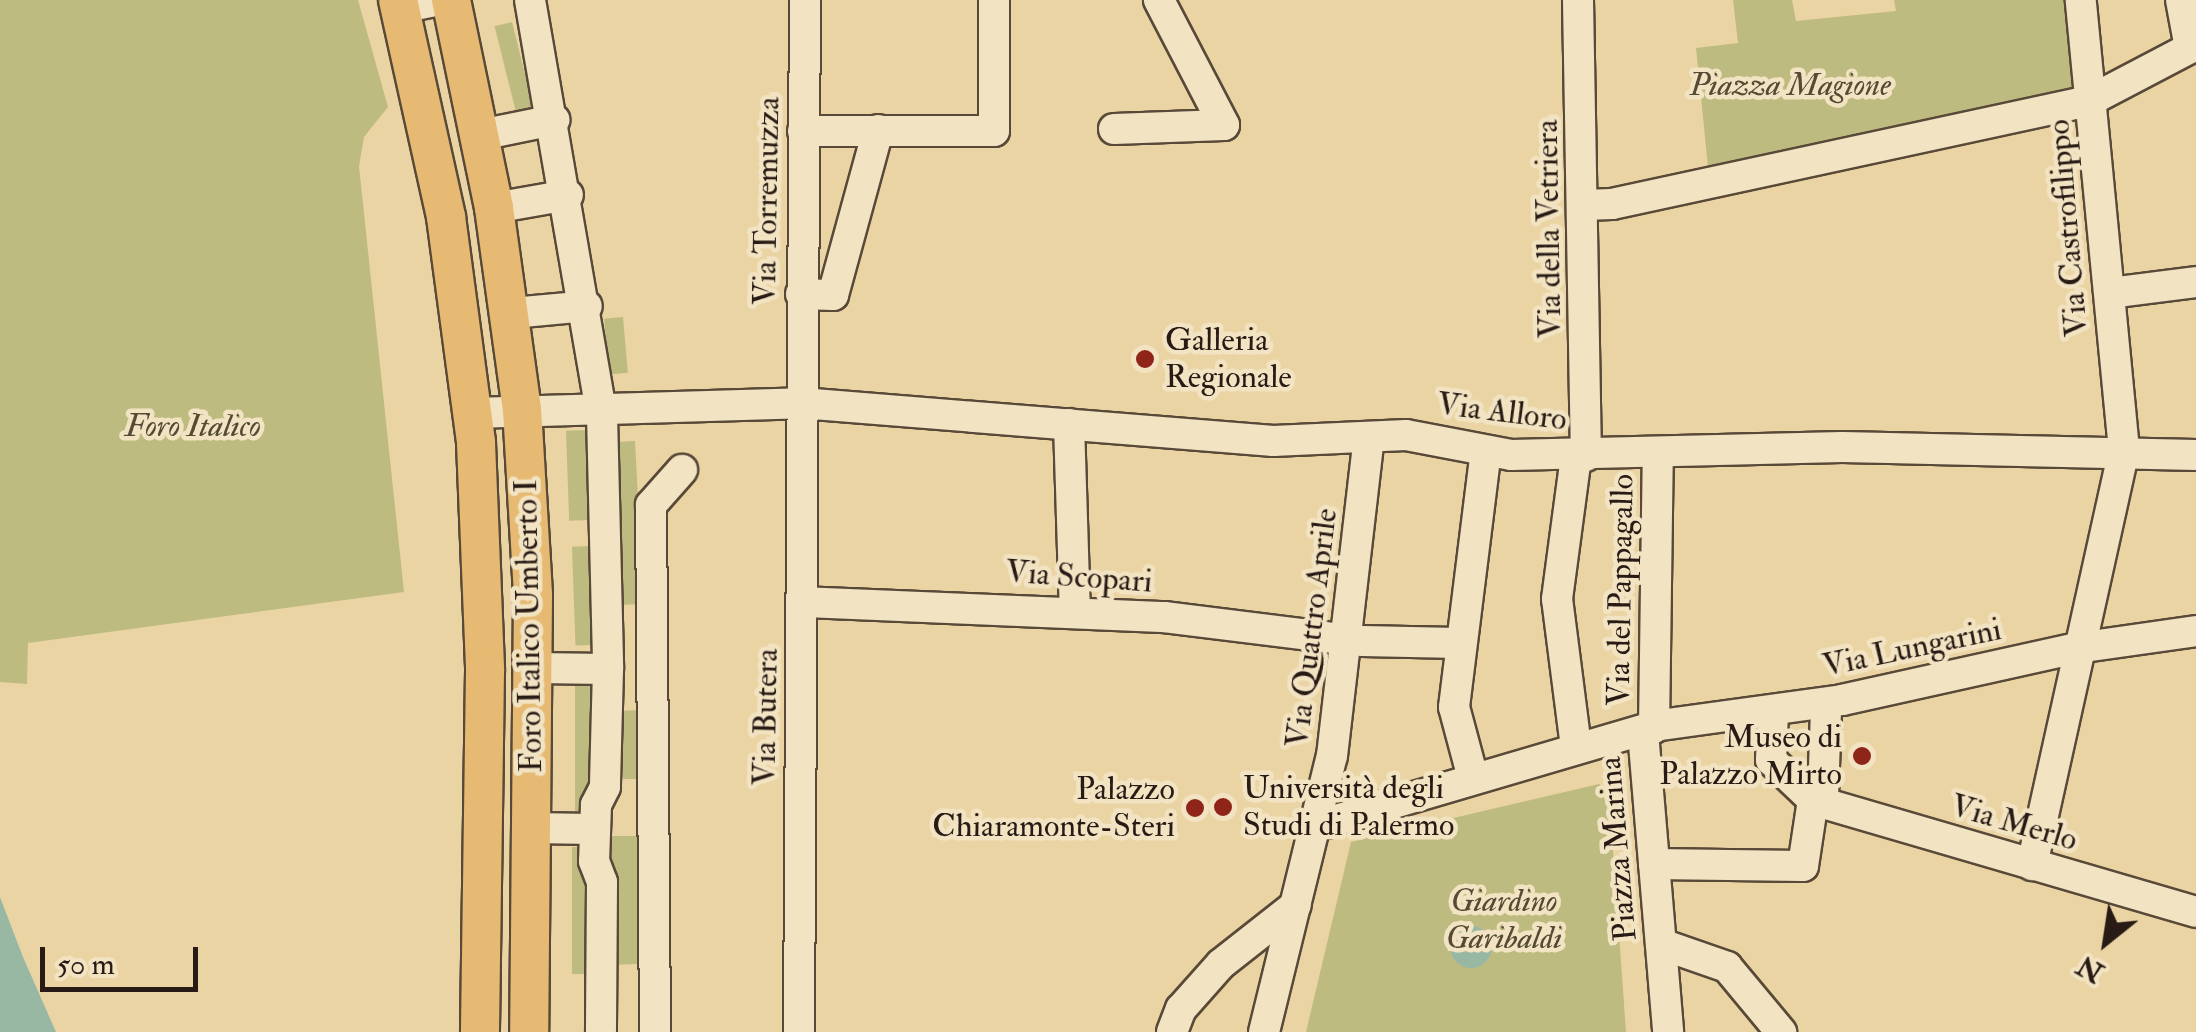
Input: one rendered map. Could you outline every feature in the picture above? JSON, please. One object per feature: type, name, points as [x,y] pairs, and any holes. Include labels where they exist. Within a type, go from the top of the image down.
[{"type":"main road","name":"Foro Italico Umberto I","points":[[451,0],[494,208],[512,313],[522,409],[534,668],[529,1032]]},
{"type":"main road","name":"Foro Italico Umberto I","points":[[399,4],[446,217],[473,413],[483,555],[480,1032]]},
{"type":"street","name":"Foro Italico Umberto I","points":[[399,4],[440,0]]},
{"type":"street","points":[[530,0],[568,194],[601,406],[608,670],[605,788],[594,829],[602,882],[601,1032]]},
{"type":"street","name":"Via Torremuzza","points":[[801,403],[805,0]]},
{"type":"street","points":[[803,130],[994,131],[994,0]]},
{"type":"street","points":[[1114,129],[1200,129],[1224,124],[1159,0]]},
{"type":"street","name":"Via della Vetriera","points":[[1578,0],[1583,205],[1581,457],[1557,599],[1583,745]]},
{"type":"street","name":"Via Castrofilippo","points":[[2032,864],[2124,450],[2080,0]]},
{"type":"street","points":[[1583,205],[1612,204],[2092,100],[2190,48],[2180,0]]},
{"type":"street","points":[[480,135],[554,120]]},
{"type":"street","points":[[801,294],[833,295],[878,130]]},
{"type":"street","points":[[494,208],[568,194]]},
{"type":"street","points":[[2110,293],[2196,282]]},
{"type":"street","points":[[512,313],[587,306]]},
{"type":"street","name":"Via Alloro","points":[[522,409],[801,403],[1280,441],[1406,435],[1486,451],[1581,457],[1658,453],[2124,450],[2196,455]]},
{"type":"street","name":"Via Butera","points":[[800,1032],[801,403]]},
{"type":"street","points":[[473,413],[522,409]]},
{"type":"street","points":[[1069,424],[1075,613]]},
{"type":"street","name":"Via Quattro Aprile","points":[[1316,826],[1355,640],[1370,438]]},
{"type":"street","points":[[1473,778],[1454,707],[1458,643],[1486,451]]},
{"type":"street","name":"Via del Pappagallo","points":[[1649,730],[1658,453]]},
{"type":"street","points":[[655,1032],[651,505],[682,470]]},
{"type":"street","name":"Via Scopari","points":[[803,602],[1075,613],[1355,640],[1458,643]]},
{"type":"street","name":"Via Lungarini","points":[[1649,730],[1773,712],[2077,648],[2196,631]]},
{"type":"street","points":[[534,668],[608,670]]},
{"type":"street","points":[[1773,712],[1771,760],[1818,798]]},
{"type":"street","points":[[1654,864],[1804,866],[1832,729]]},
{"type":"street","name":"Piazza Marina","points":[[1316,826],[1583,745],[1649,730],[1654,864],[1668,1032]]},
{"type":"street","name":"Via Merlo","points":[[1818,798],[2196,912]]},
{"type":"street","points":[[1264,1032],[1316,826]]},
{"type":"street","points":[[482,843],[594,829]]},
{"type":"street","points":[[1177,1020],[1221,964],[1296,904]]},
{"type":"street","points":[[1661,944],[1727,968],[1781,1032]]},
{"type":"green space","name":"Foro Italico","points":[[0,0],[358,0],[388,107],[364,137],[359,166],[404,592],[28,643],[27,684],[0,682]]},
{"type":"green space","name":"Piazza Magione","points":[[1733,0],[1792,0],[1796,21],[1896,11],[1894,0],[2066,0],[2075,95],[1708,167],[1696,48],[1738,43]]},
{"type":"green space","points":[[512,22],[534,111],[517,116],[495,26]]},
{"type":"green space","points":[[623,317],[628,373],[609,374],[604,319]]},
{"type":"green space","points":[[587,430],[590,520],[569,521],[566,431]]},
{"type":"green space","points":[[635,441],[644,604],[622,605],[613,442]]},
{"type":"green space","points":[[591,546],[594,645],[575,646],[572,547]]},
{"type":"green space","points":[[575,682],[593,682],[593,813],[575,813]]},
{"type":"green space","points":[[641,710],[641,779],[623,779],[619,711]]},
{"type":"green space","name":"Giardino Garibaldi","points":[[1599,784],[1609,793],[1626,1032],[1306,1032],[1351,842]]},
{"type":"green space","points":[[605,836],[640,836],[638,964],[611,965]]},
{"type":"green space","points":[[572,847],[592,847],[592,974],[572,974]]},
{"type":"shaded area","points":[[0,897],[23,957],[56,1032],[0,1032]]},
{"type":"shaded area","points":[[1471,926],[1486,932],[1492,947],[1486,962],[1471,968],[1456,962],[1450,947],[1456,932]]},
{"type":"place","name":"Galleria Regionale","points":[[1145,359]]},
{"type":"place","name":"Museo di Palazzo Mirto","points":[[1862,756]]},
{"type":"place","name":"Università degli Studi di Palermo","points":[[1223,807]]},
{"type":"place","name":"Palazzo Chiaramonte-Steri","points":[[1195,808]]}]
